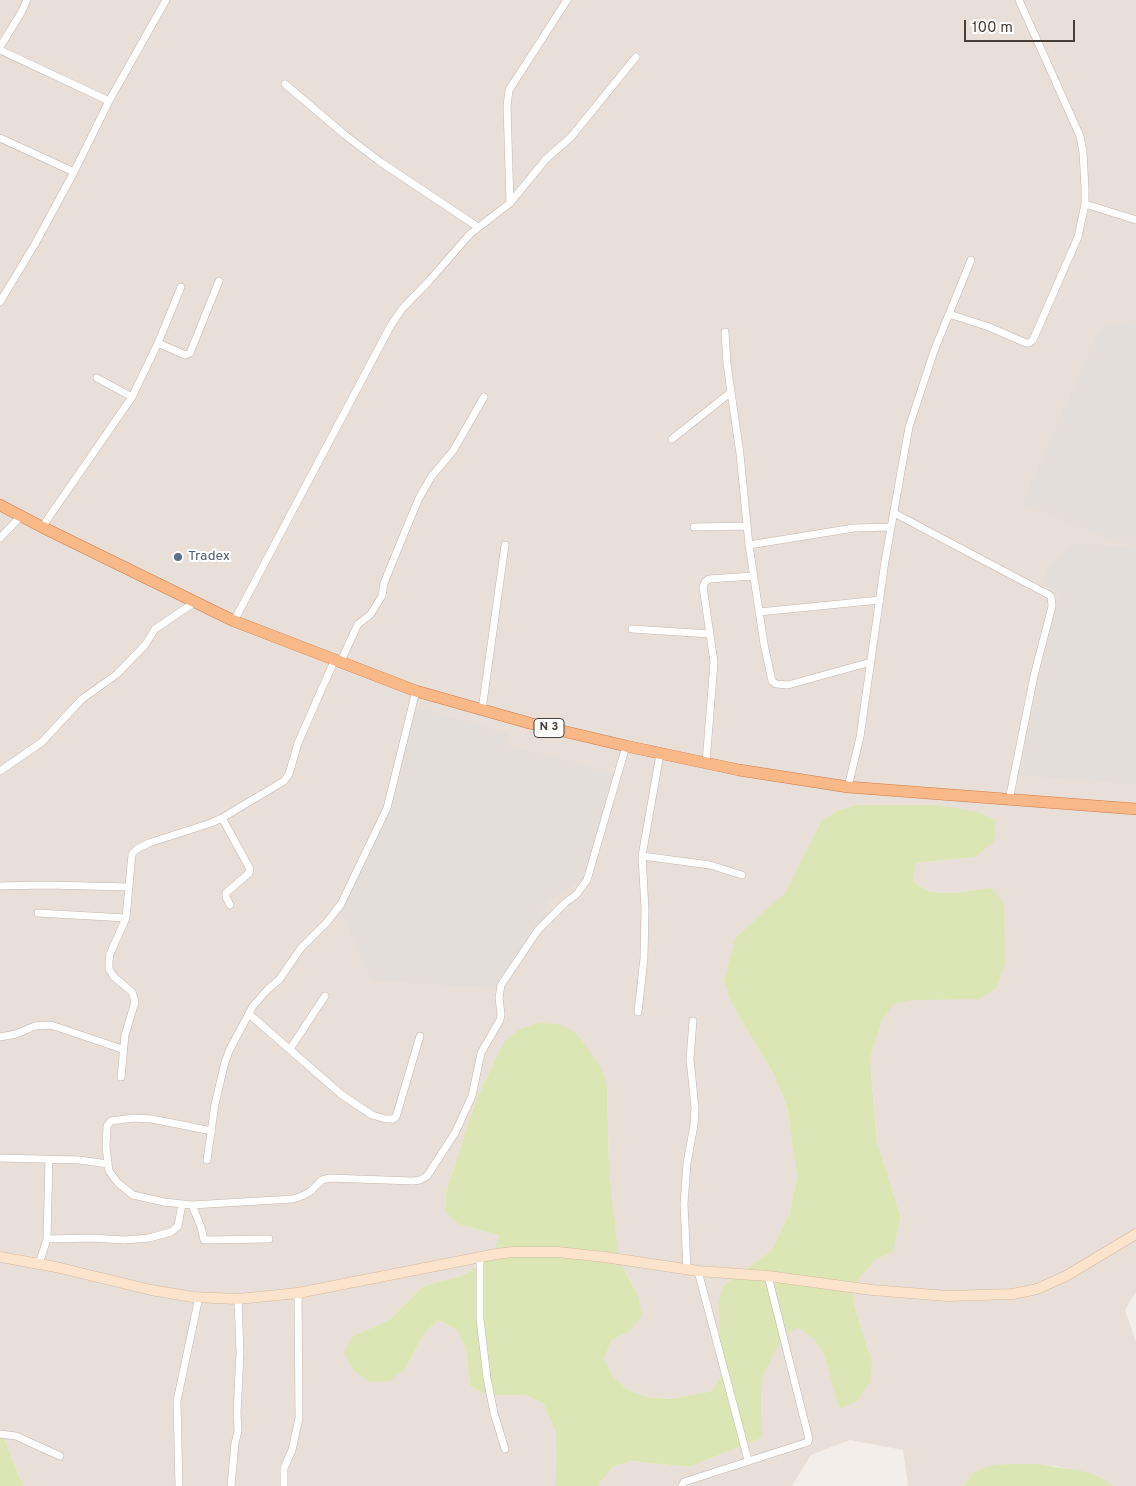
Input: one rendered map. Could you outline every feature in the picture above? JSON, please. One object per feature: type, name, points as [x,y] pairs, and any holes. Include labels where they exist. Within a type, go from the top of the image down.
[{"type":"highway","name":"N 3","points":[[0,505],[234,621],[416,690],[482,710],[660,754],[738,770],[848,787],[1136,809]]},
{"type":"main road","points":[[0,1257],[150,1290],[198,1297],[238,1299],[298,1294],[480,1257],[514,1252],[557,1252],[692,1270],[768,1276],[872,1290],[947,1296],[1013,1294],[1037,1289],[1066,1276],[1136,1234]]},
{"type":"street","points":[[0,302],[35,244],[74,172],[109,101],[166,0]]},
{"type":"street","points":[[510,203],[506,106],[508,90],[567,0]]},
{"type":"street","points":[[949,314],[1029,343],[1034,340],[1078,237],[1085,204],[1083,152],[1080,136],[1019,0]]},
{"type":"street","points":[[25,1],[21,13],[0,49],[109,101]]},
{"type":"street","points":[[234,621],[391,325],[402,310],[470,234],[510,203],[546,159],[571,136],[636,58]]},
{"type":"street","points":[[285,84],[379,161],[478,227]]},
{"type":"street","points":[[0,138],[74,172]]},
{"type":"street","points":[[1085,204],[1136,220]]},
{"type":"street","points":[[848,787],[860,738],[891,527],[909,427],[934,351],[971,260]]},
{"type":"street","points":[[158,343],[185,355],[190,353],[219,281]]},
{"type":"street","points":[[42,527],[132,397],[158,343],[181,287]]},
{"type":"street","points":[[725,332],[726,364],[753,576],[772,681],[776,684],[788,685],[871,662]]},
{"type":"street","points":[[97,378],[132,397]]},
{"type":"street","points":[[672,439],[731,392]]},
{"type":"street","points":[[121,1077],[122,1048],[135,1002],[128,988],[114,977],[109,969],[108,961],[126,918],[132,854],[149,843],[222,818],[284,781],[289,774],[298,743],[338,660],[358,624],[370,615],[382,596],[384,583],[423,491],[431,477],[453,451],[484,397]]},
{"type":"street","points":[[894,513],[1051,596],[1052,606],[1034,676],[1009,800]]},
{"type":"street","points":[[0,538],[21,516]]},
{"type":"street","points":[[694,527],[747,526]]},
{"type":"street","points":[[749,545],[854,528],[891,527]]},
{"type":"street","points":[[482,710],[505,545]]},
{"type":"street","points":[[706,763],[714,662],[703,587],[709,579],[753,576]]},
{"type":"street","points":[[759,612],[880,600]]},
{"type":"street","points":[[0,772],[42,742],[82,700],[117,674],[145,645],[155,629],[195,602]]},
{"type":"street","points":[[632,629],[710,634]]},
{"type":"street","points":[[207,1160],[225,1062],[230,1049],[253,1006],[279,980],[301,948],[341,904],[387,808],[416,690]]},
{"type":"street","points":[[212,1131],[133,1118],[111,1121],[107,1126],[106,1147],[112,1177],[133,1195],[164,1202],[192,1205],[293,1199],[311,1191],[322,1180],[330,1178],[413,1181],[427,1176],[455,1133],[472,1096],[481,1054],[500,1020],[501,1014],[498,998],[501,986],[538,930],[566,902],[576,896],[587,880],[626,746]]},
{"type":"street","points":[[638,1012],[644,958],[645,909],[642,856],[660,754]]},
{"type":"street","points":[[222,818],[250,869],[249,874],[226,893],[230,905]]},
{"type":"street","points":[[642,856],[710,865],[742,875]]},
{"type":"street","points":[[0,886],[129,887]]},
{"type":"street","points":[[38,913],[126,918]]},
{"type":"street","points":[[290,1049],[325,996]]},
{"type":"street","points":[[249,1014],[342,1095],[372,1114],[386,1119],[396,1117],[420,1036]]},
{"type":"street","points":[[693,1022],[690,1059],[695,1108],[687,1163],[684,1204],[692,1270],[748,1460]]},
{"type":"street","points":[[0,1037],[16,1034],[35,1026],[51,1025],[122,1048]]},
{"type":"street","points":[[0,1158],[79,1160],[108,1164]]},
{"type":"street","points":[[38,1264],[47,1239],[49,1159]]},
{"type":"street","points":[[47,1239],[90,1238],[125,1240],[149,1238],[171,1232],[178,1226],[182,1204]]},
{"type":"street","points":[[192,1205],[204,1240],[269,1239]]},
{"type":"street","points":[[480,1257],[480,1319],[487,1378],[494,1413],[505,1449]]},
{"type":"street","points":[[682,1486],[684,1482],[748,1460],[806,1444],[809,1439],[768,1276]]},
{"type":"street","points":[[284,1486],[284,1468],[292,1450],[299,1418],[298,1294]]},
{"type":"street","points":[[179,1486],[176,1401],[198,1297]]},
{"type":"street","points":[[230,1486],[238,1431],[240,1353],[238,1299]]},
{"type":"street","points":[[0,1434],[16,1436],[60,1456]]},
{"type":"shaded area","points":[[0,0],[1136,0],[1136,1292],[1125,1310],[1136,1342],[1136,1486],[1114,1486],[1099,1476],[1057,1466],[1014,1464],[974,1472],[963,1486],[908,1486],[903,1450],[850,1440],[811,1455],[792,1486],[598,1486],[613,1467],[631,1461],[689,1467],[762,1438],[761,1380],[782,1338],[798,1326],[814,1339],[824,1355],[839,1408],[872,1362],[854,1305],[855,1284],[876,1259],[893,1252],[901,1217],[877,1142],[870,1059],[882,1020],[893,1004],[914,1000],[992,888],[952,893],[931,892],[913,882],[916,863],[975,857],[856,805],[836,811],[821,822],[785,894],[736,937],[731,1003],[772,1071],[787,1107],[797,1178],[789,1215],[771,1251],[723,1286],[722,1374],[712,1391],[670,1399],[648,1397],[628,1390],[613,1376],[604,1359],[612,1340],[630,1331],[638,1295],[619,1260],[609,1167],[607,1086],[504,1042],[477,1097],[446,1192],[460,1225],[499,1235],[491,1258],[461,1276],[423,1286],[389,1320],[353,1336],[405,1369],[424,1334],[438,1320],[456,1329],[466,1347],[470,1386],[486,1395],[525,1395],[543,1403],[556,1432],[555,1486],[23,1486],[5,1441],[0,1436]]},
{"type":"shaded area","points":[[1133,322],[1136,324],[1136,543],[1120,543],[1022,503],[1099,331],[1106,327]]},
{"type":"shaded area","points":[[1074,543],[1136,547],[1136,785],[1019,775],[1058,595],[1044,583],[1048,568]]},
{"type":"shaded area","points":[[415,707],[509,734],[505,745],[615,774],[583,879],[538,907],[548,913],[497,988],[372,981],[340,911],[355,885],[395,798]]},
{"type":"green space","points":[[856,805],[939,805],[978,812],[996,820],[994,841],[975,857],[916,863],[913,882],[931,892],[952,893],[991,888],[1004,903],[1005,964],[996,988],[979,999],[914,1000],[894,1004],[882,1020],[870,1059],[877,1142],[901,1217],[893,1252],[876,1259],[855,1284],[854,1305],[872,1362],[870,1382],[857,1401],[839,1409],[824,1355],[814,1339],[798,1327],[782,1338],[761,1380],[762,1438],[689,1467],[631,1461],[613,1467],[598,1486],[555,1486],[556,1432],[543,1403],[525,1395],[486,1395],[470,1386],[466,1347],[456,1329],[438,1320],[424,1334],[405,1369],[389,1381],[370,1382],[354,1371],[344,1353],[353,1336],[389,1320],[423,1286],[461,1276],[491,1258],[499,1235],[460,1225],[446,1212],[446,1192],[477,1097],[504,1042],[520,1029],[539,1023],[559,1024],[577,1034],[601,1067],[607,1086],[609,1167],[619,1260],[638,1295],[642,1316],[630,1331],[612,1340],[604,1359],[613,1376],[628,1390],[648,1397],[670,1399],[712,1391],[722,1374],[718,1305],[723,1286],[771,1251],[789,1215],[797,1178],[787,1107],[772,1071],[731,1003],[724,980],[736,937],[785,893],[821,822],[836,811]]},
{"type":"green space","points":[[0,1436],[5,1441],[23,1486],[0,1486]]},
{"type":"green space","points":[[1036,1464],[1078,1470],[1099,1476],[1114,1486],[963,1486],[974,1472],[993,1465]]},
{"type":"place","name":"Tradex","points":[[178,557]]}]
